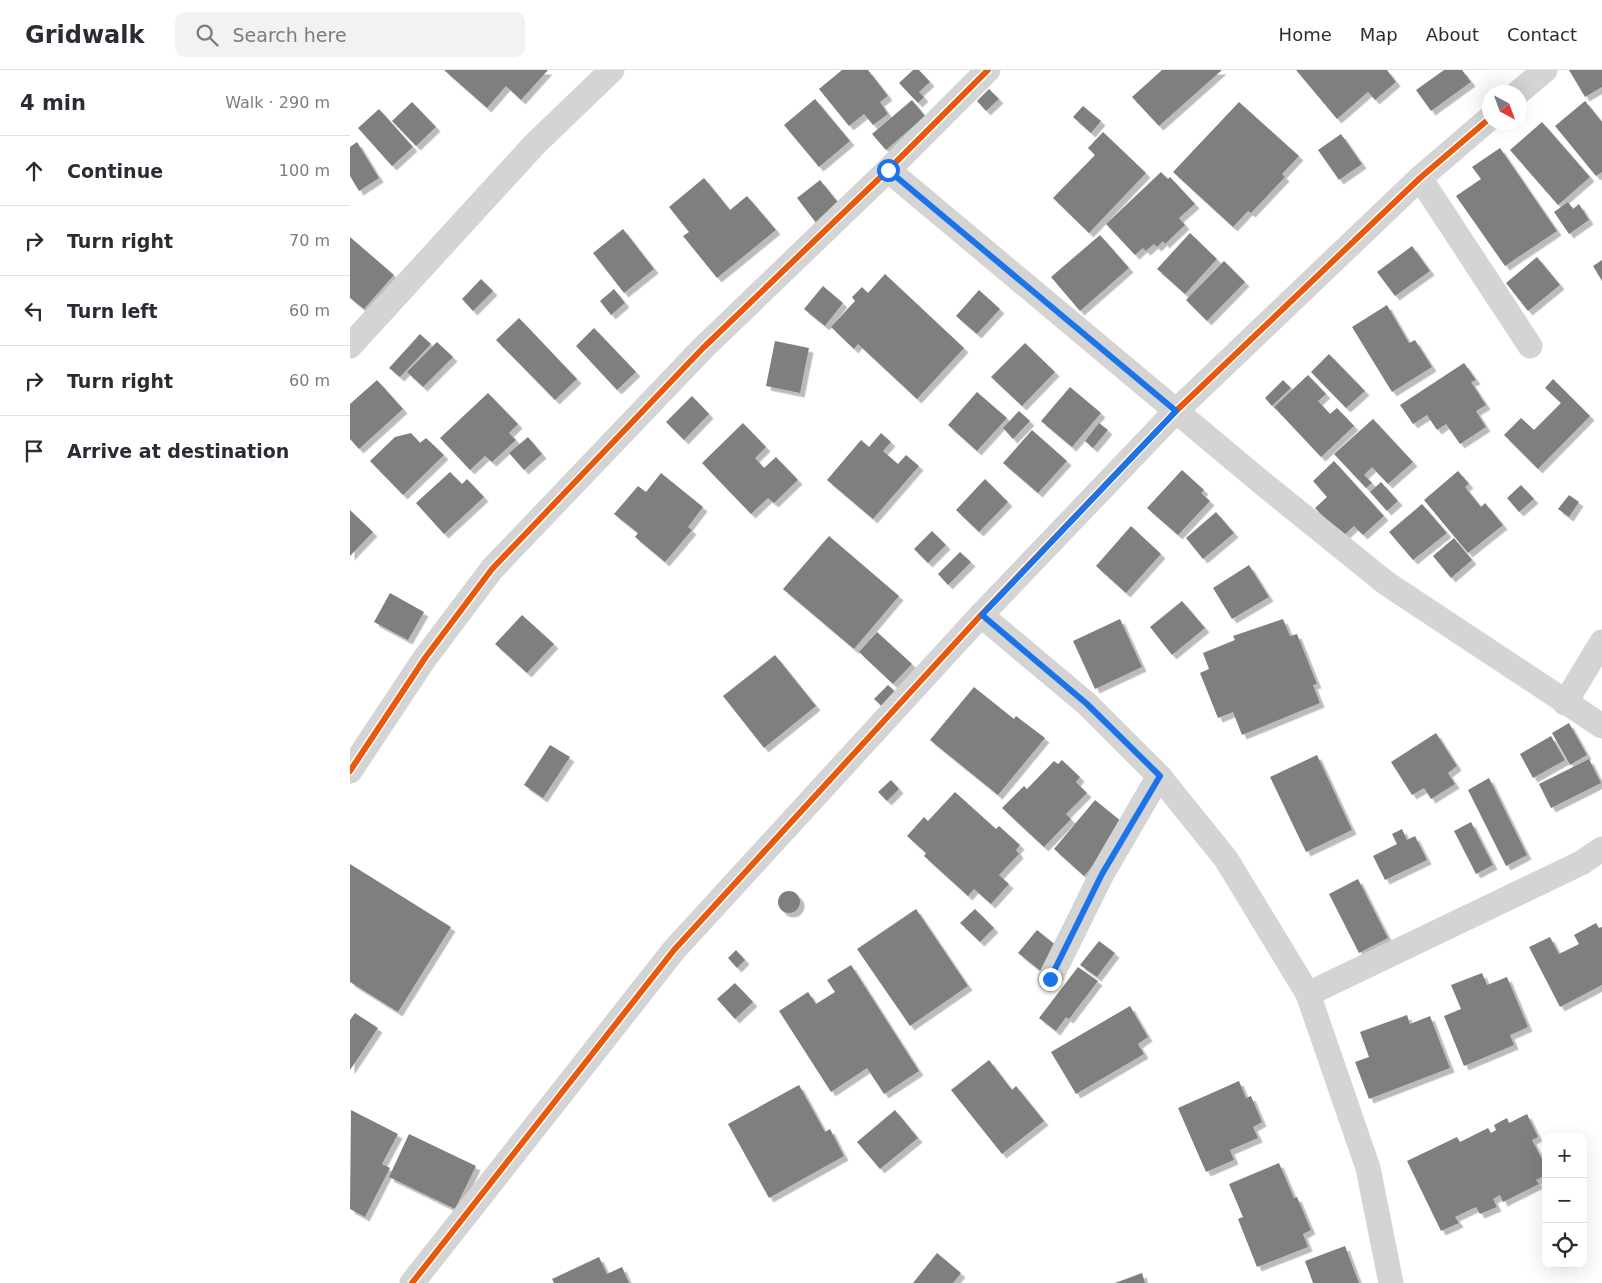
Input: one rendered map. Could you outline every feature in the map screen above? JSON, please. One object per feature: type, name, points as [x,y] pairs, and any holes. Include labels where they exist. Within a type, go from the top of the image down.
[{"type":"street","points":[[350,346],[534,144],[612,70]]},
{"type":"street","points":[[350,771],[425,658],[492,569],[703,348],[888,170],[988,70]]},
{"type":"street","points":[[1527,85],[1545,70]]},
{"type":"street","points":[[412,1283],[674,950],[982,615],[1176,411],[1420,178],[1482,125]]},
{"type":"street","points":[[888,170],[1176,411],[1386,583],[1602,726]]},
{"type":"street","points":[[1420,178],[1530,346]]},
{"type":"street","points":[[982,615],[1087,704],[1160,776],[1226,859],[1308,994],[1368,1168],[1391,1283]]},
{"type":"street","points":[[1565,703],[1602,642]]},
{"type":"street","points":[[1050,979],[1102,874],[1160,776]]},
{"type":"street","points":[[1308,994],[1581,863],[1602,849]]},
{"type":"building","points":[[444,70],[548,70],[521,100],[506,86],[487,108]]},
{"type":"building","points":[[842,70],[868,70],[888,96],[880,102],[888,114],[873,125],[864,114],[849,126],[819,89]]},
{"type":"building","points":[[913,70],[919,70],[930,82],[919,92],[924,97],[918,103],[899,83]]},
{"type":"building","points":[[1162,70],[1222,70],[1159,126],[1132,97]]},
{"type":"building","points":[[1296,70],[1387,70],[1396,82],[1375,100],[1368,92],[1337,119]]},
{"type":"building","points":[[1444,70],[1462,70],[1471,82],[1431,111],[1416,90]]},
{"type":"building","points":[[1569,70],[1602,70],[1602,87],[1585,97]]},
{"type":"building","points":[[989,89],[999,99],[986,111],[977,101]]},
{"type":"building","points":[[815,99],[850,141],[819,167],[784,125]]},
{"type":"building","points":[[912,100],[925,116],[886,150],[872,134]]},
{"type":"building","points":[[1585,101],[1602,122],[1602,172],[1596,176],[1555,126]]},
{"type":"building","points":[[412,102],[436,127],[416,146],[392,121]]},
{"type":"building","points":[[1239,102],[1299,156],[1282,174],[1285,177],[1251,213],[1248,211],[1233,227],[1173,172]]},
{"type":"building","points":[[1083,106],[1101,121],[1091,133],[1073,117]]},
{"type":"building","points":[[379,109],[413,147],[392,166],[358,128]]},
{"type":"building","points":[[1542,122],[1590,177],[1558,205],[1510,150]]},
{"type":"building","points":[[1103,132],[1146,173],[1089,233],[1053,198],[1095,155],[1088,148]]},
{"type":"building","points":[[1341,134],[1362,164],[1339,180],[1318,150]]},
{"type":"building","points":[[357,142],[379,178],[359,191],[350,176],[350,147]]},
{"type":"building","points":[[1500,148],[1557,231],[1505,266],[1456,196],[1481,179],[1472,167]]},
{"type":"building","points":[[1161,172],[1168,179],[1170,177],[1195,204],[1179,218],[1185,225],[1165,244],[1163,241],[1157,247],[1154,244],[1146,251],[1143,248],[1135,255],[1106,224]]},
{"type":"building","points":[[704,178],[730,210],[747,196],[776,230],[717,278],[683,236],[689,232],[669,207]]},
{"type":"building","points":[[820,180],[840,205],[817,224],[797,198]]},
{"type":"building","points":[[1568,202],[1573,209],[1579,204],[1589,220],[1569,234],[1554,212]]},
{"type":"building","points":[[623,229],[654,269],[624,293],[593,253]]},
{"type":"building","points":[[1190,233],[1217,259],[1185,294],[1157,269]]},
{"type":"building","points":[[1100,235],[1129,268],[1080,311],[1051,277]]},
{"type":"building","points":[[350,237],[394,275],[364,309],[350,298]]},
{"type":"building","points":[[1412,246],[1430,271],[1395,296],[1377,272]]},
{"type":"building","points":[[1537,257],[1560,285],[1528,311],[1506,283]]},
{"type":"building","points":[[1602,260],[1602,281],[1593,266]]},
{"type":"building","points":[[1224,261],[1245,282],[1207,321],[1186,300]]},
{"type":"building","points":[[885,274],[964,348],[917,399],[858,344],[854,349],[831,327],[855,301],[852,297],[862,287],[868,293]]},
{"type":"building","points":[[481,279],[493,291],[473,311],[462,299]]},
{"type":"building","points":[[823,286],[843,303],[825,326],[804,309]]},
{"type":"building","points":[[614,289],[625,303],[611,315],[600,301]]},
{"type":"building","points":[[979,290],[1000,309],[977,334],[956,316]]},
{"type":"building","points":[[1387,305],[1409,343],[1415,340],[1432,367],[1392,392],[1352,327]]},
{"type":"building","points":[[519,318],[577,379],[555,400],[496,340]]},
{"type":"building","points":[[594,328],[636,372],[617,390],[576,346]]},
{"type":"building","points":[[420,334],[431,344],[400,377],[389,368]]},
{"type":"building","points":[[775,341],[809,348],[800,393],[766,386]]},
{"type":"building","points":[[437,342],[453,357],[423,387],[407,372]]},
{"type":"building","points":[[1025,343],[1055,372],[1022,406],[991,377]]},
{"type":"building","points":[[1329,354],[1365,391],[1346,408],[1311,372]]},
{"type":"building","points":[[1464,363],[1476,380],[1471,382],[1486,405],[1476,411],[1486,427],[1460,444],[1446,424],[1437,430],[1427,415],[1413,424],[1400,405]]},
{"type":"building","points":[[1308,375],[1326,394],[1318,401],[1330,414],[1337,408],[1354,426],[1321,457],[1274,407]]},
{"type":"building","points":[[1553,379],[1590,416],[1538,469],[1504,435],[1521,418],[1534,430],[1561,403],[1545,388]]},
{"type":"building","points":[[377,380],[403,409],[359,449],[350,439],[350,404]]},
{"type":"building","points":[[1283,380],[1291,388],[1272,406],[1265,398]]},
{"type":"building","points":[[1070,387],[1101,413],[1072,447],[1041,421]]},
{"type":"building","points":[[977,392],[1007,418],[977,451],[948,425]]},
{"type":"building","points":[[488,393],[518,424],[509,433],[516,440],[492,462],[485,456],[470,470],[440,438]]},
{"type":"building","points":[[692,396],[709,414],[684,440],[666,422]]},
{"type":"building","points":[[1019,411],[1030,421],[1013,439],[1003,428]]},
{"type":"building","points":[[1373,419],[1413,462],[1388,484],[1372,467],[1364,475],[1372,483],[1366,488],[1334,454]]},
{"type":"building","points":[[743,423],[766,447],[755,458],[764,468],[776,457],[798,480],[774,503],[768,498],[751,514],[702,463]]},
{"type":"building","points":[[1099,423],[1108,430],[1093,448],[1085,441]]},
{"type":"building","points":[[1032,430],[1067,461],[1038,493],[1003,463]]},
{"type":"building","points":[[411,433],[420,443],[426,438],[444,455],[403,495],[370,461],[395,437]]},
{"type":"building","points":[[881,433],[891,442],[883,451],[898,464],[906,455],[919,466],[873,519],[827,480],[861,440],[869,447]]},
{"type":"building","points":[[528,437],[542,454],[524,470],[509,453]]},
{"type":"building","points":[[1334,461],[1384,516],[1363,535],[1354,526],[1342,537],[1315,508],[1327,497],[1313,481]]},
{"type":"building","points":[[1182,470],[1204,490],[1201,493],[1210,501],[1178,535],[1147,508]]},
{"type":"building","points":[[1458,471],[1469,484],[1465,487],[1481,507],[1485,503],[1503,525],[1468,553],[1424,500]]},
{"type":"building","points":[[450,472],[462,484],[467,479],[484,497],[444,534],[416,503]]},
{"type":"building","points":[[661,473],[703,507],[688,527],[692,530],[665,562],[635,537],[638,533],[614,514],[638,486],[646,492]]},
{"type":"building","points":[[985,479],[1008,502],[979,532],[956,510]]},
{"type":"building","points":[[1381,482],[1398,501],[1387,511],[1370,492]]},
{"type":"building","points":[[1521,485],[1534,499],[1519,512],[1507,498]]},
{"type":"building","points":[[1569,495],[1579,502],[1569,517],[1558,509]]},
{"type":"building","points":[[1422,504],[1447,533],[1413,560],[1389,532]]},
{"type":"building","points":[[350,510],[373,532],[350,556]]},
{"type":"building","points":[[1216,512],[1234,533],[1203,559],[1186,538]]},
{"type":"building","points":[[1131,526],[1161,554],[1126,593],[1096,566]]},
{"type":"building","points":[[932,531],[946,545],[928,563],[914,549]]},
{"type":"building","points":[[829,536],[899,596],[854,649],[783,589]]},
{"type":"building","points":[[1454,538],[1472,560],[1451,578],[1433,556]]},
{"type":"building","points":[[960,552],[971,562],[948,585],[938,574]]},
{"type":"building","points":[[1249,565],[1269,597],[1232,619],[1213,588]]},
{"type":"building","points":[[390,593],[424,612],[408,640],[374,622]]},
{"type":"building","points":[[1182,601],[1205,628],[1172,655],[1150,627]]},
{"type":"building","points":[[522,615],[554,644],[527,673],[495,644]]},
{"type":"building","points":[[1120,619],[1142,667],[1095,689],[1073,641]]},
{"type":"building","points":[[1283,619],[1290,636],[1297,634],[1317,684],[1313,685],[1320,703],[1242,735],[1233,712],[1218,718],[1200,673],[1209,669],[1203,653],[1235,640],[1233,636]]},
{"type":"building","points":[[877,632],[912,664],[893,684],[859,652]]},
{"type":"building","points":[[775,655],[816,706],[764,748],[723,696]]},
{"type":"building","points":[[888,685],[902,698],[889,713],[874,699]]},
{"type":"building","points":[[974,687],[1014,719],[1016,716],[1045,738],[998,795],[930,740]]},
{"type":"building","points":[[1569,723],[1587,755],[1570,765],[1552,733]]},
{"type":"building","points":[[1436,733],[1457,766],[1448,773],[1455,784],[1431,799],[1424,788],[1412,795],[1391,762]]},
{"type":"building","points":[[1551,736],[1565,760],[1533,778],[1520,754]]},
{"type":"building","points":[[550,745],[570,757],[543,798],[524,785]]},
{"type":"building","points":[[1317,755],[1352,830],[1306,852],[1270,777]]},
{"type":"building","points":[[1589,759],[1601,783],[1551,808],[1539,784]]},
{"type":"building","points":[[1062,760],[1080,777],[1076,782],[1087,793],[1066,814],[1071,819],[1044,847],[1002,808],[1024,786],[1027,789],[1054,761],[1058,764]]},
{"type":"building","points":[[1489,778],[1527,855],[1506,866],[1468,790]]},
{"type":"building","points":[[891,780],[899,789],[887,801],[878,792]]},
{"type":"building","points":[[955,792],[996,829],[999,826],[1020,845],[1016,850],[1019,854],[999,875],[1009,884],[991,904],[974,889],[968,896],[924,856],[926,853],[907,836],[924,817],[928,821]]},
{"type":"building","points":[[1095,800],[1127,826],[1084,876],[1054,849]]},
{"type":"building","points":[[1471,822],[1493,865],[1476,874],[1454,831]]},
{"type":"building","points":[[1402,829],[1407,840],[1415,836],[1427,860],[1385,880],[1373,856],[1397,844],[1392,834]]},
{"type":"building","points":[[350,864],[451,927],[398,1012],[350,982]]},
{"type":"building","points":[[1358,879],[1388,938],[1359,953],[1329,894]]},
{"type":"building","points":[[789,891],[797,894],[800,902],[797,910],[789,913],[781,910],[778,902],[781,894]]},
{"type":"building","points":[[916,909],[968,986],[910,1026],[857,949]]},
{"type":"building","points":[[975,909],[994,928],[980,942],[960,923]]},
{"type":"building","points":[[1596,923],[1599,928],[1602,927],[1602,985],[1560,1007],[1529,947],[1550,937],[1559,954],[1579,944],[1574,935]]},
{"type":"building","points":[[1037,930],[1062,950],[1043,973],[1018,953]]},
{"type":"building","points":[[1099,941],[1115,953],[1097,977],[1080,965]]},
{"type":"building","points":[[736,950],[745,960],[737,968],[728,958]]},
{"type":"building","points":[[851,965],[919,1071],[884,1094],[867,1068],[831,1092],[779,1011],[808,992],[816,1004],[835,992],[827,980]]},
{"type":"building","points":[[1078,967],[1098,981],[1069,1019],[1066,1017],[1056,1031],[1039,1018]]},
{"type":"building","points":[[1482,973],[1487,985],[1507,977],[1528,1027],[1510,1035],[1514,1045],[1464,1066],[1444,1016],[1461,1009],[1451,985]]},
{"type":"building","points":[[735,983],[753,1002],[735,1019],[717,999]]},
{"type":"building","points":[[1130,1006],[1148,1037],[1138,1044],[1144,1054],[1076,1094],[1051,1052]]},
{"type":"building","points":[[355,1013],[378,1028],[350,1070],[350,1020]]},
{"type":"building","points":[[1407,1015],[1410,1024],[1430,1016],[1450,1068],[1369,1099],[1355,1062],[1369,1057],[1360,1032]]},
{"type":"building","points":[[989,1060],[1012,1090],[1016,1086],[1044,1121],[1002,1154],[951,1090]]},
{"type":"building","points":[[1239,1081],[1246,1098],[1251,1096],[1262,1122],[1253,1127],[1258,1138],[1230,1150],[1234,1160],[1206,1172],[1178,1108]]},
{"type":"building","points":[[799,1085],[825,1132],[830,1129],[844,1156],[769,1198],[728,1124]]},
{"type":"building","points":[[351,1110],[398,1134],[382,1164],[390,1168],[365,1217],[350,1209]]},
{"type":"building","points":[[895,1110],[918,1138],[880,1169],[857,1142]]},
{"type":"building","points":[[1527,1114],[1538,1137],[1532,1140],[1542,1159],[1542,1177],[1536,1180],[1539,1184],[1503,1202],[1500,1195],[1493,1199],[1497,1207],[1480,1214],[1476,1207],[1455,1217],[1459,1223],[1441,1231],[1407,1161],[1457,1137],[1460,1142],[1488,1128],[1491,1133],[1496,1130],[1494,1125],[1507,1118],[1509,1123]]},
{"type":"building","points":[[409,1134],[476,1166],[455,1209],[389,1177]]},
{"type":"building","points":[[1279,1163],[1294,1198],[1297,1197],[1311,1230],[1303,1234],[1308,1247],[1257,1267],[1238,1219],[1243,1217],[1229,1184]]},
{"type":"building","points":[[1345,1246],[1359,1283],[1313,1283],[1305,1261]]},
{"type":"building","points":[[937,1253],[961,1273],[953,1283],[913,1283]]},
{"type":"building","points":[[599,1257],[607,1274],[622,1267],[629,1283],[554,1283],[552,1279]]},
{"type":"building","points":[[1142,1273],[1145,1283],[1115,1283]]},
{"type":"cycle path","points":[[350,771],[425,658],[492,569],[703,348],[888,170],[988,70]]},
{"type":"cycle path","points":[[412,1283],[674,950],[981,615],[1176,411],[1420,178],[1482,125]]},
{"type":"route","points":[[888,170],[1176,411],[982,615],[1087,704],[1160,776],[1102,874],[1050,979]]}]
